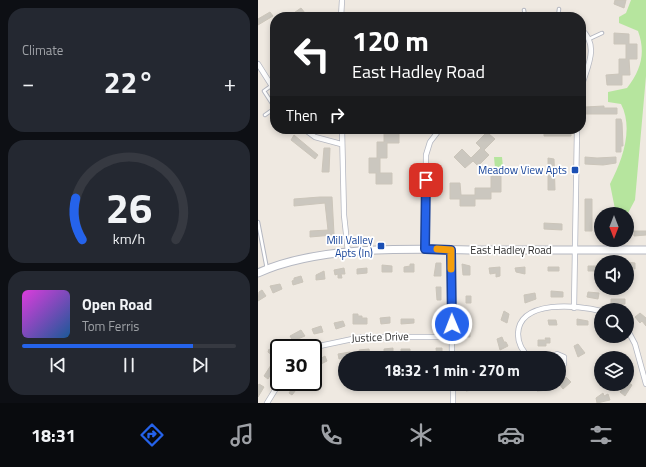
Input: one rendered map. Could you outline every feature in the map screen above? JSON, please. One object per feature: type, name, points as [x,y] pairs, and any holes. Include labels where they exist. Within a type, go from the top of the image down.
[{"type":"street","points":[[341,12],[342,0]]},
{"type":"street","points":[[586,35],[589,39],[592,49],[591,59],[586,74]]},
{"type":"street","points":[[258,64],[270,83]]},
{"type":"street","points":[[310,134],[314,137],[341,144]]},
{"type":"street","points":[[342,134],[344,215],[348,252]]},
{"type":"street","points":[[425,249],[426,155],[430,142],[436,134]]},
{"type":"street","points":[[574,308],[577,134]]},
{"type":"street","name":"East Hadley Road","points":[[258,273],[302,260],[348,252],[425,249],[646,250]]},
{"type":"street","points":[[451,250],[452,351]]},
{"type":"street","points":[[523,351],[519,342],[519,330],[523,319],[539,309],[574,308],[594,310]]},
{"type":"street","name":"Justice Drive","points":[[322,345],[362,336],[452,337]]},
{"type":"street","points":[[634,341],[646,384]]},
{"type":"street","points":[[267,403],[274,391]]},
{"type":"street","points":[[453,391],[453,403]]},
{"type":"lane","points":[[589,39],[602,33]]},
{"type":"lane","points":[[270,87],[264,91],[270,100]]},
{"type":"lane","points":[[264,115],[270,111]]},
{"type":"lane","points":[[258,222],[268,269]]},
{"type":"green space","points":[[631,0],[646,0],[646,76],[635,200],[631,207],[615,207],[610,184],[619,165],[625,145],[626,124],[625,114],[621,104],[608,102],[608,92],[627,88],[636,75],[642,54],[638,31],[619,23],[619,17],[626,13]]},
{"type":"green space","points":[[494,157],[502,157],[503,167],[495,168]]},
{"type":"building","points":[[615,0],[626,0],[624,8],[614,4]]},
{"type":"building","points":[[301,8],[304,12],[295,12]]},
{"type":"building","points":[[270,12],[270,18],[258,25],[258,19]]},
{"type":"building","points":[[614,33],[629,34],[629,44],[637,44],[637,59],[629,59],[630,75],[622,75],[622,85],[607,85],[606,75],[619,74],[619,59],[626,59],[626,44],[614,44]]},
{"type":"building","points":[[604,106],[604,108],[617,108],[617,114],[586,114],[586,107]]},
{"type":"building","points":[[616,119],[621,119],[622,123],[623,146],[621,146],[621,152],[616,152]]},
{"type":"building","points":[[384,134],[399,134],[399,143],[387,143],[387,158],[380,158],[380,173],[392,173],[392,184],[376,184],[376,173],[369,173],[369,158],[377,158],[377,142],[384,142]]},
{"type":"building","points":[[485,134],[489,134],[495,139],[484,150],[489,155],[478,166],[473,161],[465,168],[454,157],[462,149],[471,158],[481,148],[476,143]]},
{"type":"building","points":[[544,134],[571,134],[571,136],[544,136]]},
{"type":"building","points":[[294,135],[318,155],[315,159],[291,140]]},
{"type":"building","points":[[324,148],[330,148],[329,172],[322,172]]},
{"type":"building","points":[[585,157],[616,157],[616,163],[603,165],[585,164]]},
{"type":"building","points":[[548,158],[554,159],[555,190],[548,190]]},
{"type":"building","points":[[491,176],[501,176],[501,192],[491,192],[491,199],[475,199],[475,206],[460,206],[460,199],[450,199],[450,183],[460,183],[461,195],[475,195],[475,188],[491,188]]},
{"type":"building","points":[[332,197],[334,234],[310,237],[310,231],[328,230],[325,203],[294,206],[294,199]]},
{"type":"building","points":[[585,199],[592,199],[592,231],[585,231]]},
{"type":"building","points":[[544,223],[562,224],[562,230],[544,229]]},
{"type":"building","points":[[634,231],[646,231],[646,235],[634,236]]},
{"type":"building","points":[[436,263],[441,263],[441,276],[434,276]]},
{"type":"building","points":[[410,264],[414,264],[414,272],[404,272],[404,267],[410,266]]},
{"type":"building","points":[[462,264],[470,266],[470,275],[463,275]]},
{"type":"building","points":[[382,265],[392,266],[392,272],[382,272]]},
{"type":"building","points":[[588,266],[594,266],[594,271],[588,271]]},
{"type":"building","points":[[500,267],[500,276],[496,277],[496,273],[490,274],[489,268]]},
{"type":"building","points":[[525,267],[525,274],[516,272],[515,268]]},
{"type":"building","points":[[548,267],[559,267],[559,271],[548,271]]},
{"type":"building","points":[[344,268],[345,274],[341,274],[342,278],[338,278],[338,274],[335,275],[334,270]]},
{"type":"building","points":[[367,268],[367,273],[357,274],[357,269]]},
{"type":"building","points":[[324,271],[325,279],[316,280],[316,275]]},
{"type":"building","points":[[301,276],[303,282],[293,285],[292,281],[294,278]]},
{"type":"building","points":[[280,284],[282,289],[273,293],[270,286]]},
{"type":"building","points":[[436,287],[441,287],[441,300],[437,300]]},
{"type":"building","points":[[262,290],[266,296],[258,301],[259,292]]},
{"type":"building","points":[[551,291],[563,292],[563,297],[551,297]]},
{"type":"building","points":[[588,292],[594,293],[594,295],[599,295],[598,299],[587,297]]},
{"type":"building","points":[[535,293],[536,299],[525,303],[524,295]]},
{"type":"building","points":[[466,296],[471,296],[471,303],[466,303]]},
{"type":"building","points":[[611,299],[625,299],[625,303],[611,303]]},
{"type":"building","points":[[504,311],[509,314],[507,323],[501,320]]},
{"type":"building","points":[[640,313],[646,318],[646,326],[642,321],[640,323],[635,317]]},
{"type":"building","points":[[353,314],[358,314],[358,316],[362,316],[362,318],[367,318],[367,324],[353,324]]},
{"type":"building","points":[[435,314],[439,314],[441,326],[435,326]]},
{"type":"building","points":[[390,317],[390,323],[381,324],[380,318]]},
{"type":"building","points":[[401,319],[414,319],[414,323],[401,324]]},
{"type":"building","points":[[577,319],[588,321],[588,325],[577,325]]},
{"type":"building","points":[[548,320],[556,320],[557,325],[549,325]]},
{"type":"building","points":[[343,321],[345,326],[336,329],[334,323]]},
{"type":"building","points":[[321,326],[323,332],[314,334],[312,329]]},
{"type":"building","points":[[301,330],[305,336],[298,339],[292,339],[290,336]]},
{"type":"building","points":[[465,330],[470,330],[470,337],[465,337]]},
{"type":"building","points":[[502,337],[508,346],[500,350],[497,339]]},
{"type":"building","points":[[545,338],[550,338],[550,343],[546,343],[546,346],[538,346],[538,340],[546,340]]},
{"type":"building","points":[[578,344],[585,353],[578,357],[574,346]]},
{"type":"building","points":[[393,348],[393,351],[384,351],[384,349]]},
{"type":"building","points":[[436,348],[442,348],[442,351],[436,351]]},
{"type":"building","points":[[369,349],[369,351],[359,351]]},
{"type":"building","points":[[401,349],[410,349],[410,351],[401,351]]},
{"type":"building","points":[[325,356],[327,361],[322,364],[322,358]]},
{"type":"building","points":[[270,367],[270,376],[268,379],[264,376]]},
{"type":"building","points":[[566,377],[571,382],[566,386]]},
{"type":"building","points":[[259,384],[264,387],[258,397],[258,386]]},
{"type":"building","points":[[290,391],[295,391],[292,395],[289,393]]},
{"type":"building","points":[[621,391],[628,391],[625,396],[620,392]]},
{"type":"building","points":[[603,393],[604,396],[608,394],[610,400],[597,403],[596,398]]},
{"type":"slow traffic","points":[[437,249],[451,250],[451,269]]},
{"type":"place","name":"Meadow View Apts","points":[[575,170]]},
{"type":"place","name":"Mill Valley Apts (In)","points":[[381,246]]},
{"type":"route","points":[[426,180],[425,249],[451,250],[452,324]]}]
